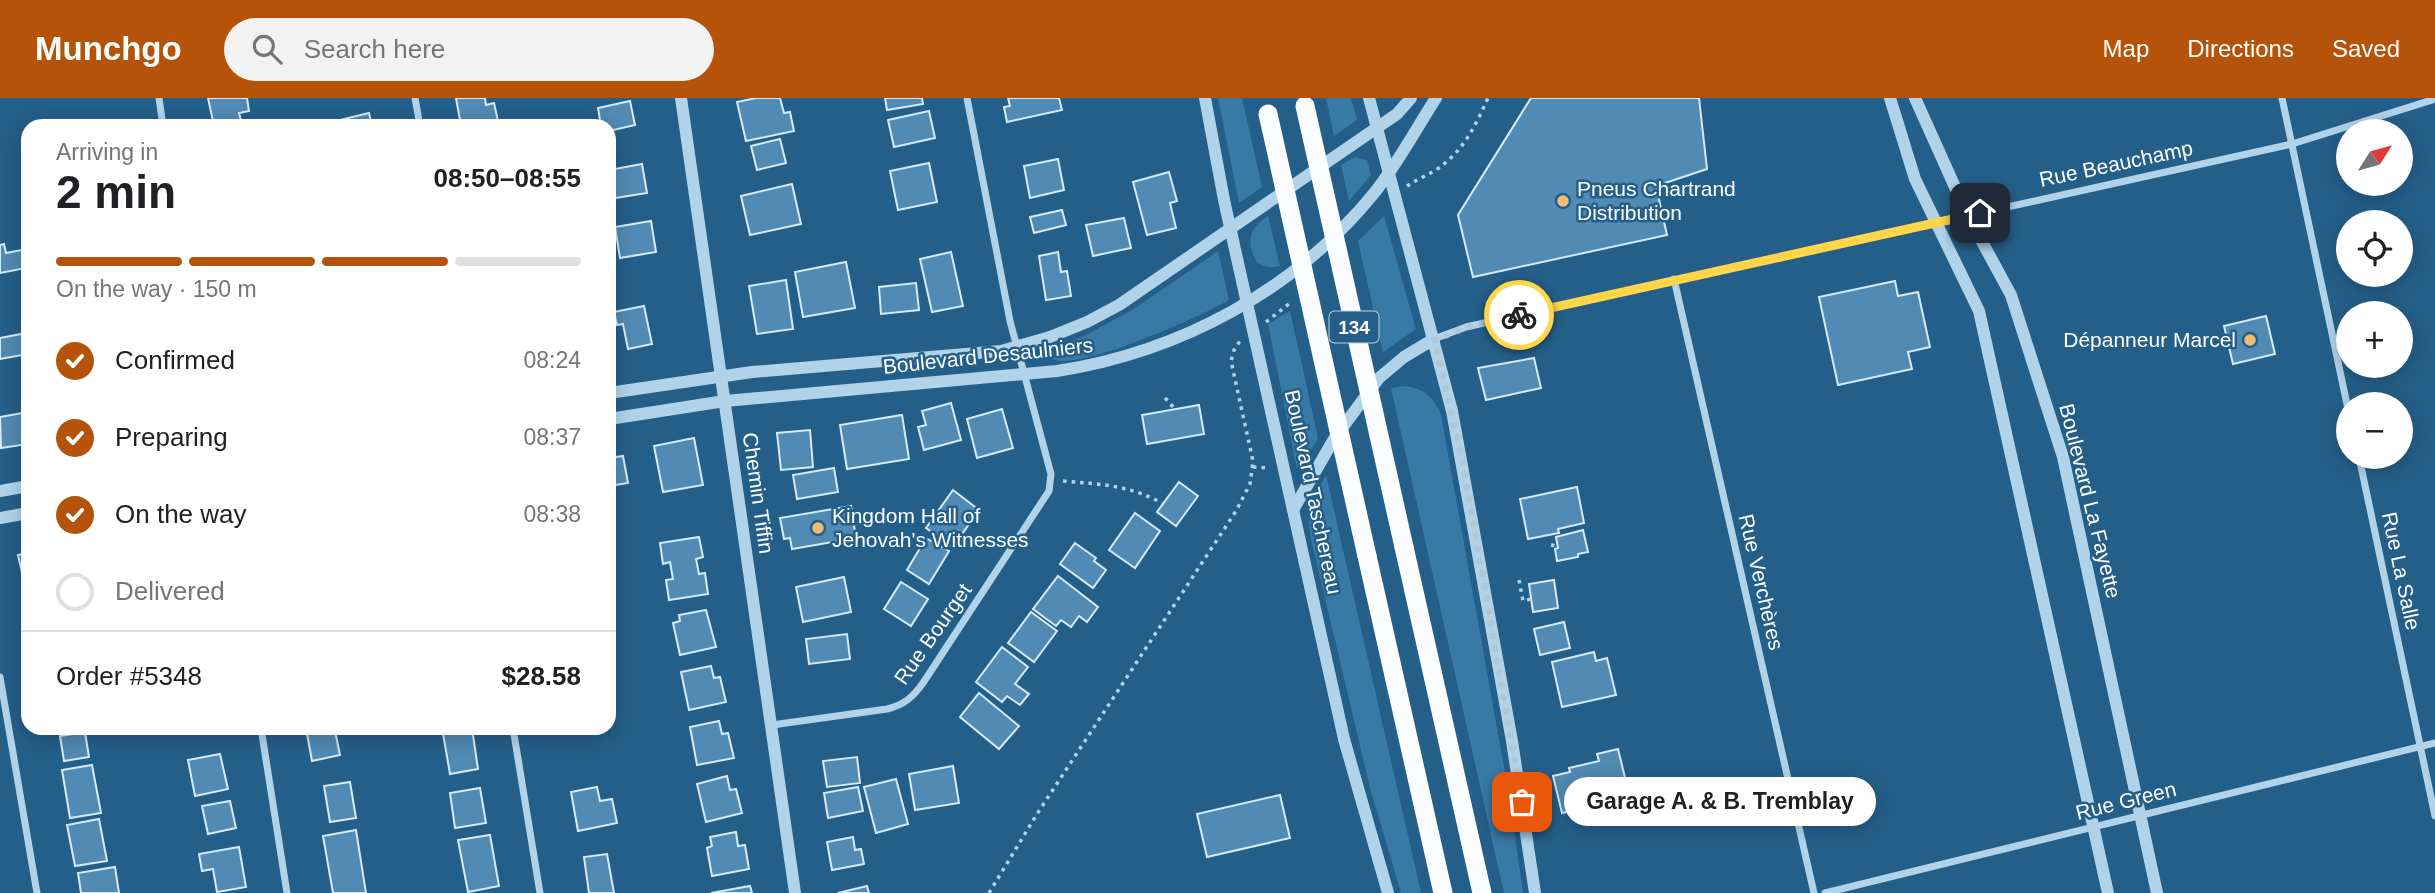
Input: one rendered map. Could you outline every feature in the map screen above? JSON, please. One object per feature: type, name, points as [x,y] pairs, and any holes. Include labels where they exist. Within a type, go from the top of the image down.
[{"type":"highway","name":"134","points":[[1304,102],[1482,893]]},
{"type":"highway","name":"Boulevard Taschereau","points":[[1266,106],[1443,893]]},
{"type":"street","points":[[159,98],[162,119]]},
{"type":"street","points":[[415,98],[419,119]]},
{"type":"street","name":"Chemin Tiffin","points":[[681,98],[795,893]]},
{"type":"street","points":[[967,98],[1010,321],[1051,480]]},
{"type":"street","name":"Boulevard Taschereau","points":[[1205,98],[1231,228],[1347,749],[1388,893]]},
{"type":"street","points":[[1369,98],[1434,340],[1462,458],[1512,741],[1535,893]]},
{"type":"street","name":"Boulevard Desaulniers","points":[[616,392],[720,376],[986,352],[1017,347],[1071,329],[1105,313],[1231,228],[1397,114],[1411,98]]},
{"type":"street","name":"Boulevard Desaulniers","points":[[616,418],[725,401],[1024,375],[1096,365],[1153,348],[1196,330],[1248,303],[1294,271],[1327,243],[1369,199],[1436,98]]},
{"type":"street","points":[[1890,98],[1915,179],[1979,311],[2091,827],[2108,893]]},
{"type":"street","name":"Boulevard La Fayette","points":[[1914,98],[1968,216],[2011,295],[2063,457],[2157,893]]},
{"type":"street","points":[[2283,98],[2345,392]]},
{"type":"street","name":"Rue Beauchamp","points":[[1434,340],[1466,327],[1674,279],[2292,144],[2435,99]]},
{"type":"street","name":"Rue Verchères","points":[[1674,279],[1814,893]]},
{"type":"street","points":[[1293,510],[1334,439],[1379,378],[1404,357],[1434,340]]},
{"type":"street","name":"Rue La Salle","points":[[2362,469],[2435,816]]},
{"type":"street","name":"Rue Bourget","points":[[772,725],[887,709],[910,699],[1047,496],[1051,480]]},
{"type":"street","points":[[0,491],[21,487]]},
{"type":"street","points":[[0,518],[21,514]]},
{"type":"street","points":[[0,677],[37,893]]},
{"type":"street","points":[[262,735],[288,893]]},
{"type":"street","points":[[514,735],[540,893]]},
{"type":"street","name":"Rue Green","points":[[1825,893],[2435,743]]},
{"type":"path","points":[[1408,185],[1445,163],[1462,146],[1488,98]]},
{"type":"path","points":[[989,893],[1037,814],[1219,538],[1246,492],[1253,467],[1231,362],[1240,341]]},
{"type":"path","points":[[1165,398],[1175,409]]},
{"type":"path","points":[[1253,467],[1271,468]]},
{"type":"path","points":[[1051,480],[1116,485],[1140,492],[1162,503]]},
{"type":"path","points":[[1552,545],[1557,546]]},
{"type":"path","points":[[1519,580],[1523,601],[1531,598]]},
{"type":"shaded area","points":[[1218,98],[1242,98],[1262,187],[1239,203]]},
{"type":"shaded area","points":[[1326,98],[1351,98],[1357,120],[1334,136]]},
{"type":"shaded area","points":[[1355,157],[1367,160],[1371,175],[1349,201],[1341,165]]},
{"type":"shaded area","points":[[1268,216],[1280,266],[1259,263],[1251,247],[1253,230]]},
{"type":"shaded area","points":[[1384,216],[1416,329],[1383,352],[1358,241]]},
{"type":"shaded area","points":[[1218,251],[1229,300],[1168,329],[1112,350],[1066,361],[1052,359],[1052,349],[1086,335],[1134,309]]},
{"type":"shaded area","points":[[1290,311],[1318,438],[1297,469],[1268,324]]},
{"type":"shaded area","points":[[1404,386],[1427,394],[1441,415],[1509,795],[1523,893],[1504,893],[1391,388]]},
{"type":"shaded area","points":[[1326,475],[1421,893],[1401,893],[1370,788],[1311,539],[1311,506]]},
{"type":"building","points":[[208,98],[247,98],[249,111],[239,113],[241,119],[212,119]]},
{"type":"building","points":[[456,98],[485,98],[486,105],[494,103],[498,119],[460,119]]},
{"type":"building","points":[[756,98],[780,98],[784,113],[790,112],[794,131],[746,141],[737,102]]},
{"type":"building","points":[[885,98],[922,98],[923,104],[887,110]]},
{"type":"building","points":[[1008,98],[1059,98],[1062,110],[1007,122],[1004,107],[1010,106]]},
{"type":"building","name":"Pneus Chartrand Distribution","points":[[1531,98],[1699,98],[1707,169],[1656,186],[1667,235],[1473,277],[1458,215]]},
{"type":"building","points":[[630,101],[635,125],[616,129],[616,119],[600,119],[598,108]]},
{"type":"building","points":[[929,111],[935,138],[894,147],[888,120]]},
{"type":"building","points":[[369,113],[370,119],[344,119]]},
{"type":"building","points":[[780,139],[786,163],[757,170],[751,146]]},
{"type":"building","points":[[1058,159],[1064,190],[1030,198],[1024,166]]},
{"type":"building","points":[[929,163],[937,202],[898,210],[890,171]]},
{"type":"building","points":[[642,164],[647,193],[616,198],[616,169]]},
{"type":"building","points":[[1169,172],[1177,201],[1170,203],[1176,228],[1147,235],[1133,182]]},
{"type":"building","points":[[792,184],[801,224],[750,235],[741,196]]},
{"type":"building","points":[[1062,210],[1066,225],[1034,233],[1030,217]]},
{"type":"building","points":[[1124,218],[1131,248],[1093,256],[1086,225]]},
{"type":"building","points":[[651,221],[656,252],[620,258],[616,227]]},
{"type":"building","points":[[4,244],[6,253],[21,250],[21,269],[0,273],[0,245]]},
{"type":"building","points":[[951,252],[963,306],[932,312],[920,259]]},
{"type":"building","points":[[1058,252],[1061,272],[1067,271],[1071,296],[1046,300],[1039,256]]},
{"type":"building","points":[[846,262],[855,308],[803,317],[795,272]]},
{"type":"building","points":[[786,280],[793,329],[757,334],[749,286]]},
{"type":"building","points":[[1895,281],[1898,296],[1918,292],[1930,347],[1908,352],[1912,369],[1838,385],[1819,297]]},
{"type":"building","points":[[916,283],[919,310],[881,314],[879,287]]},
{"type":"building","points":[[644,306],[652,344],[628,349],[623,324],[617,325],[616,312]]},
{"type":"building","name":"Dépanneur Marcel","points":[[2266,316],[2275,354],[2233,364],[2224,326]]},
{"type":"building","points":[[21,334],[21,355],[0,359],[0,338]]},
{"type":"building","points":[[1534,358],[1541,388],[1486,400],[1478,368]]},
{"type":"building","points":[[951,403],[961,440],[924,450],[918,427],[926,425],[922,411]]},
{"type":"building","points":[[1199,405],[1204,434],[1147,444],[1142,415]]},
{"type":"building","points":[[1002,409],[1013,448],[977,458],[967,419]]},
{"type":"building","points":[[21,413],[21,445],[1,448],[0,417]]},
{"type":"building","points":[[902,415],[909,459],[847,469],[840,425]]},
{"type":"building","points":[[810,430],[813,467],[781,470],[777,433]]},
{"type":"building","points":[[694,438],[703,485],[663,492],[654,446]]},
{"type":"building","points":[[623,456],[628,483],[616,485],[616,457]]},
{"type":"building","points":[[834,468],[838,492],[797,499],[793,475]]},
{"type":"building","points":[[1179,482],[1198,496],[1176,526],[1157,512]]},
{"type":"building","points":[[1577,487],[1584,523],[1558,529],[1559,533],[1528,539],[1520,499]]},
{"type":"building","points":[[953,490],[979,510],[953,547],[926,528]]},
{"type":"building","name":"Kingdom Hall of Jehovah's Witnesses","points":[[851,506],[856,538],[792,549],[790,538],[784,539],[780,518]]},
{"type":"building","points":[[1135,513],[1160,531],[1135,568],[1109,550]]},
{"type":"building","points":[[1583,530],[1588,552],[1557,561],[1556,537]]},
{"type":"building","points":[[699,537],[703,557],[696,559],[699,574],[705,573],[708,594],[669,600],[666,580],[673,579],[670,562],[663,564],[660,543]]},
{"type":"building","points":[[926,538],[949,551],[929,584],[907,570]]},
{"type":"building","points":[[1075,543],[1096,558],[1094,561],[1106,570],[1093,588],[1060,564]]},
{"type":"building","points":[[1058,576],[1098,607],[1087,622],[1079,616],[1071,627],[1061,620],[1056,626],[1033,609]]},
{"type":"building","points":[[844,577],[851,612],[803,622],[796,587]]},
{"type":"building","points":[[1554,580],[1558,608],[1533,612],[1529,584]]},
{"type":"building","points":[[901,582],[928,599],[911,626],[884,609]]},
{"type":"building","points":[[706,610],[716,647],[680,655],[673,623],[680,621],[679,615]]},
{"type":"building","points":[[1031,612],[1057,631],[1034,662],[1008,643]]},
{"type":"building","points":[[1564,622],[1570,648],[1540,655],[1534,629]]},
{"type":"building","points":[[847,634],[850,659],[809,664],[806,639]]},
{"type":"building","points":[[1002,647],[1028,667],[1015,684],[1029,694],[1020,705],[1007,696],[1002,702],[976,682]]},
{"type":"building","points":[[1594,652],[1596,661],[1607,658],[1616,695],[1562,707],[1552,662]]},
{"type":"building","points":[[711,666],[714,678],[720,677],[726,702],[689,710],[681,672]]},
{"type":"building","points":[[979,693],[1019,726],[999,749],[960,717]]},
{"type":"building","points":[[719,721],[722,734],[728,733],[734,758],[697,765],[690,727]]},
{"type":"building","points":[[85,735],[89,757],[64,761],[60,736]]},
{"type":"building","points":[[307,735],[336,735],[340,755],[312,761]]},
{"type":"building","points":[[443,735],[473,735],[478,769],[450,774]]},
{"type":"building","points":[[1618,749],[1630,798],[1562,813],[1553,776],[1570,772],[1569,768],[1599,761],[1597,754]]},
{"type":"building","points":[[220,754],[228,789],[195,796],[188,760]]},
{"type":"building","points":[[857,757],[860,783],[827,787],[823,761]]},
{"type":"building","points":[[92,765],[101,813],[70,818],[62,770]]},
{"type":"building","points":[[953,766],[959,803],[915,810],[909,774]]},
{"type":"building","points":[[727,776],[730,790],[736,789],[742,813],[706,822],[697,784]]},
{"type":"building","points":[[896,779],[908,824],[876,833],[864,787]]},
{"type":"building","points":[[350,782],[356,818],[330,822],[324,786]]},
{"type":"building","points":[[597,787],[600,801],[612,799],[617,823],[578,831],[571,792]]},
{"type":"building","points":[[858,787],[863,811],[828,818],[824,793]]},
{"type":"building","points":[[480,788],[486,823],[455,828],[450,793]]},
{"type":"building","points":[[1280,795],[1290,838],[1207,857],[1197,814]]},
{"type":"building","points":[[230,801],[236,828],[208,834],[202,806]]},
{"type":"building","points":[[99,819],[107,861],[75,866],[67,825]]},
{"type":"building","points":[[356,830],[366,893],[333,893],[323,836]]},
{"type":"building","points":[[736,832],[738,846],[745,845],[749,869],[712,876],[707,848],[712,846],[710,837]]},
{"type":"building","points":[[490,835],[499,886],[468,892],[458,840]]},
{"type":"building","points":[[853,837],[855,850],[861,849],[864,864],[832,870],[827,842]]},
{"type":"building","points":[[239,847],[246,887],[217,892],[213,869],[202,871],[199,854]]},
{"type":"building","points":[[607,854],[614,893],[589,893],[584,857]]},
{"type":"building","points":[[115,867],[119,893],[81,893],[78,873]]},
{"type":"building","points":[[750,886],[752,893],[711,893]]},
{"type":"building","points":[[867,886],[869,893],[838,893]]},
{"type":"way so far","points":[[1519,315],[1452,331],[1434,340],[1462,458],[1522,802]]},
{"type":"place","name":"Pneus Chartrand Distribution","points":[[1563,201]]},
{"type":"place","name":"Dépanneur Marcel","points":[[2250,340]]},
{"type":"place","name":"Kingdom Hall of Jehovah's Witnesses","points":[[818,528]]},
{"type":"place","name":"Garage A. & B. Tremblay","points":[[1522,802]]},
{"type":"route","points":[[1519,315],[1980,213]]}]
